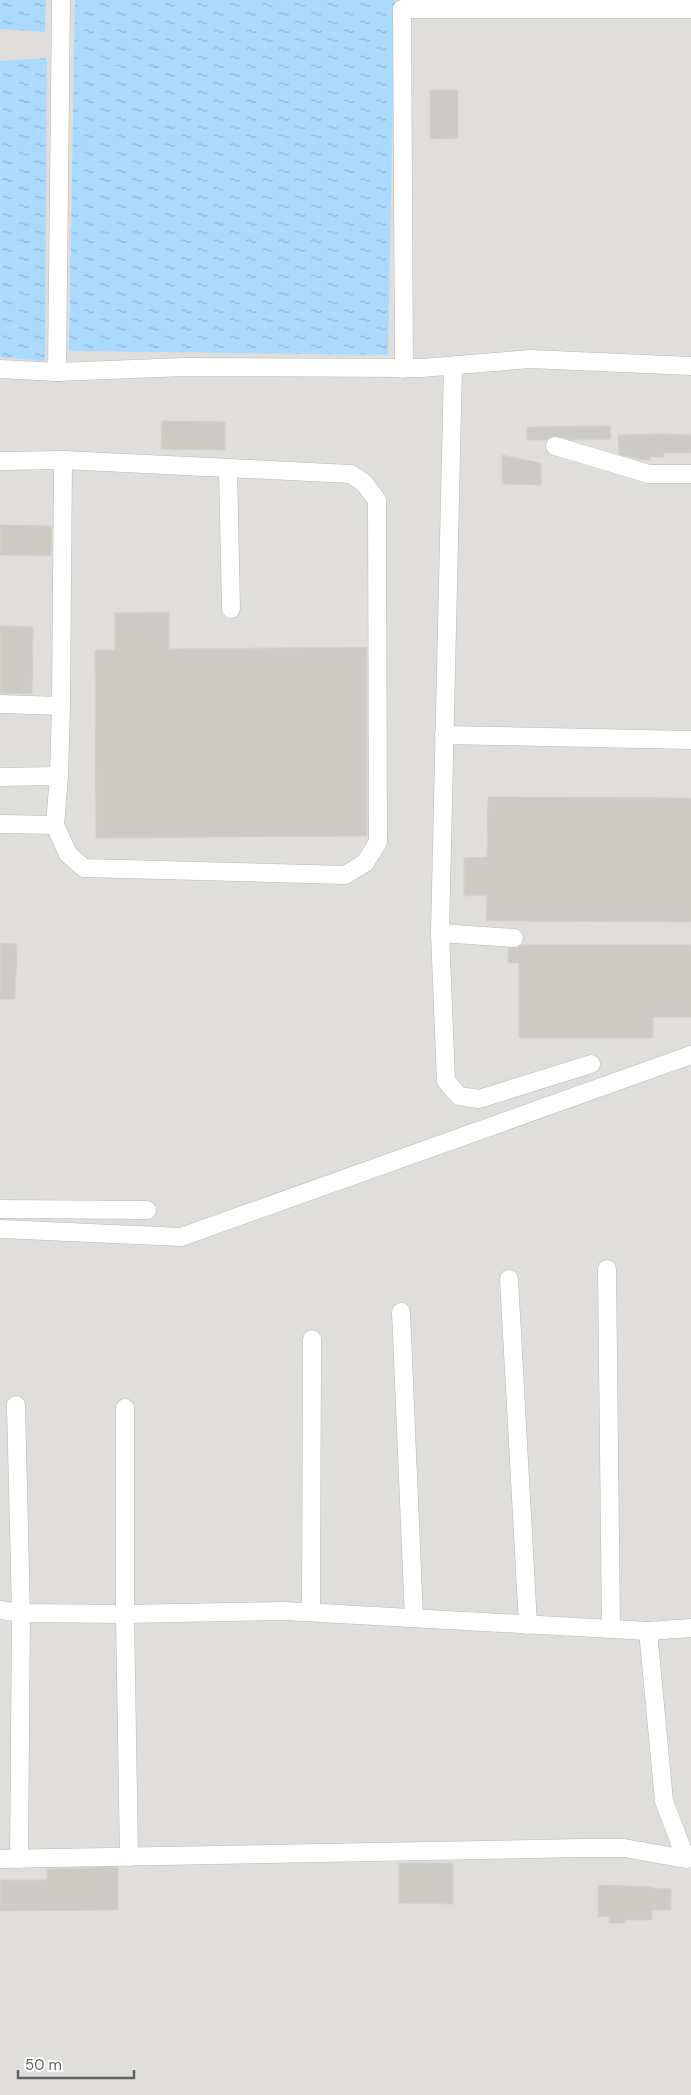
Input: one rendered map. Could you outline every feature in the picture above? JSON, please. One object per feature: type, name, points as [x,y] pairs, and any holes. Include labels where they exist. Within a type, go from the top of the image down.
[{"type":"street","points":[[57,372],[61,0]]},
{"type":"street","points":[[404,368],[403,4],[691,9]]},
{"type":"street","points":[[0,369],[57,372],[184,368],[404,368],[530,359],[691,366]]},
{"type":"street","points":[[453,366],[440,933],[446,1081],[459,1096],[479,1098],[591,1064]]},
{"type":"street","points":[[555,446],[649,474],[691,474]]},
{"type":"street","points":[[0,461],[63,460],[351,474],[364,483],[377,500],[378,842],[365,863],[346,875],[84,868],[68,854],[54,825],[59,776],[61,706],[63,460]]},
{"type":"street","points":[[228,468],[231,609]]},
{"type":"street","points":[[0,704],[61,706]]},
{"type":"street","points":[[444,735],[691,740]]},
{"type":"street","points":[[0,777],[59,776]]},
{"type":"street","points":[[0,824],[54,825]]},
{"type":"street","points":[[440,933],[514,938]]},
{"type":"street","points":[[0,1229],[181,1237],[691,1055]]},
{"type":"street","points":[[0,1209],[147,1210]]},
{"type":"street","points":[[608,1269],[611,1629]]},
{"type":"street","points":[[509,1279],[528,1625]]},
{"type":"street","points":[[402,1312],[414,1618]]},
{"type":"street","points":[[311,1612],[312,1339]]},
{"type":"street","points":[[16,1405],[21,1613],[19,1859]]},
{"type":"street","points":[[125,1408],[125,1614],[130,1857]]},
{"type":"street","points":[[0,1610],[21,1613],[125,1614],[285,1611],[648,1631],[691,1628]]},
{"type":"street","points":[[648,1631],[664,1801],[688,1858]]},
{"type":"street","points":[[0,1859],[624,1848],[688,1858]]},
{"type":"shaded area","points":[[0,0],[691,0],[691,2095],[0,2095]]},
{"type":"water","points":[[0,0],[46,0],[45,32],[0,29]]},
{"type":"water","points":[[75,0],[395,0],[388,355],[69,351]]},
{"type":"water","points":[[47,58],[45,361],[0,357],[0,61]]},
{"type":"building","points":[[430,90],[458,90],[458,138],[430,139]]},
{"type":"building","points":[[162,421],[225,422],[225,450],[161,449]]},
{"type":"building","points":[[610,426],[611,439],[571,440],[553,436],[547,440],[527,440],[527,427]]},
{"type":"building","points":[[618,435],[691,435],[691,453],[664,453],[664,457],[650,457],[650,460],[640,460],[619,454]]},
{"type":"building","points":[[502,455],[541,463],[541,485],[502,484]]},
{"type":"building","points":[[0,525],[52,526],[51,556],[0,555]]},
{"type":"building","points":[[169,612],[169,649],[367,647],[367,836],[96,838],[95,650],[115,650],[115,613]]},
{"type":"building","points":[[0,626],[33,627],[32,694],[0,693]]},
{"type":"building","points":[[488,797],[691,798],[691,922],[486,921],[487,895],[464,896],[464,858],[487,857]]},
{"type":"building","points":[[0,943],[17,944],[15,999],[0,999]]},
{"type":"building","points":[[521,945],[691,945],[691,1017],[653,1017],[653,1038],[519,1038],[519,963],[508,963],[508,948],[518,948]]},
{"type":"building","points":[[399,1863],[453,1863],[453,1904],[399,1903]]},
{"type":"building","points":[[118,1867],[118,1910],[0,1911],[0,1880],[47,1880],[47,1869]]},
{"type":"building","points":[[598,1885],[671,1889],[671,1910],[652,1910],[652,1920],[625,1920],[625,1923],[609,1923],[609,1916],[598,1917]]}]
